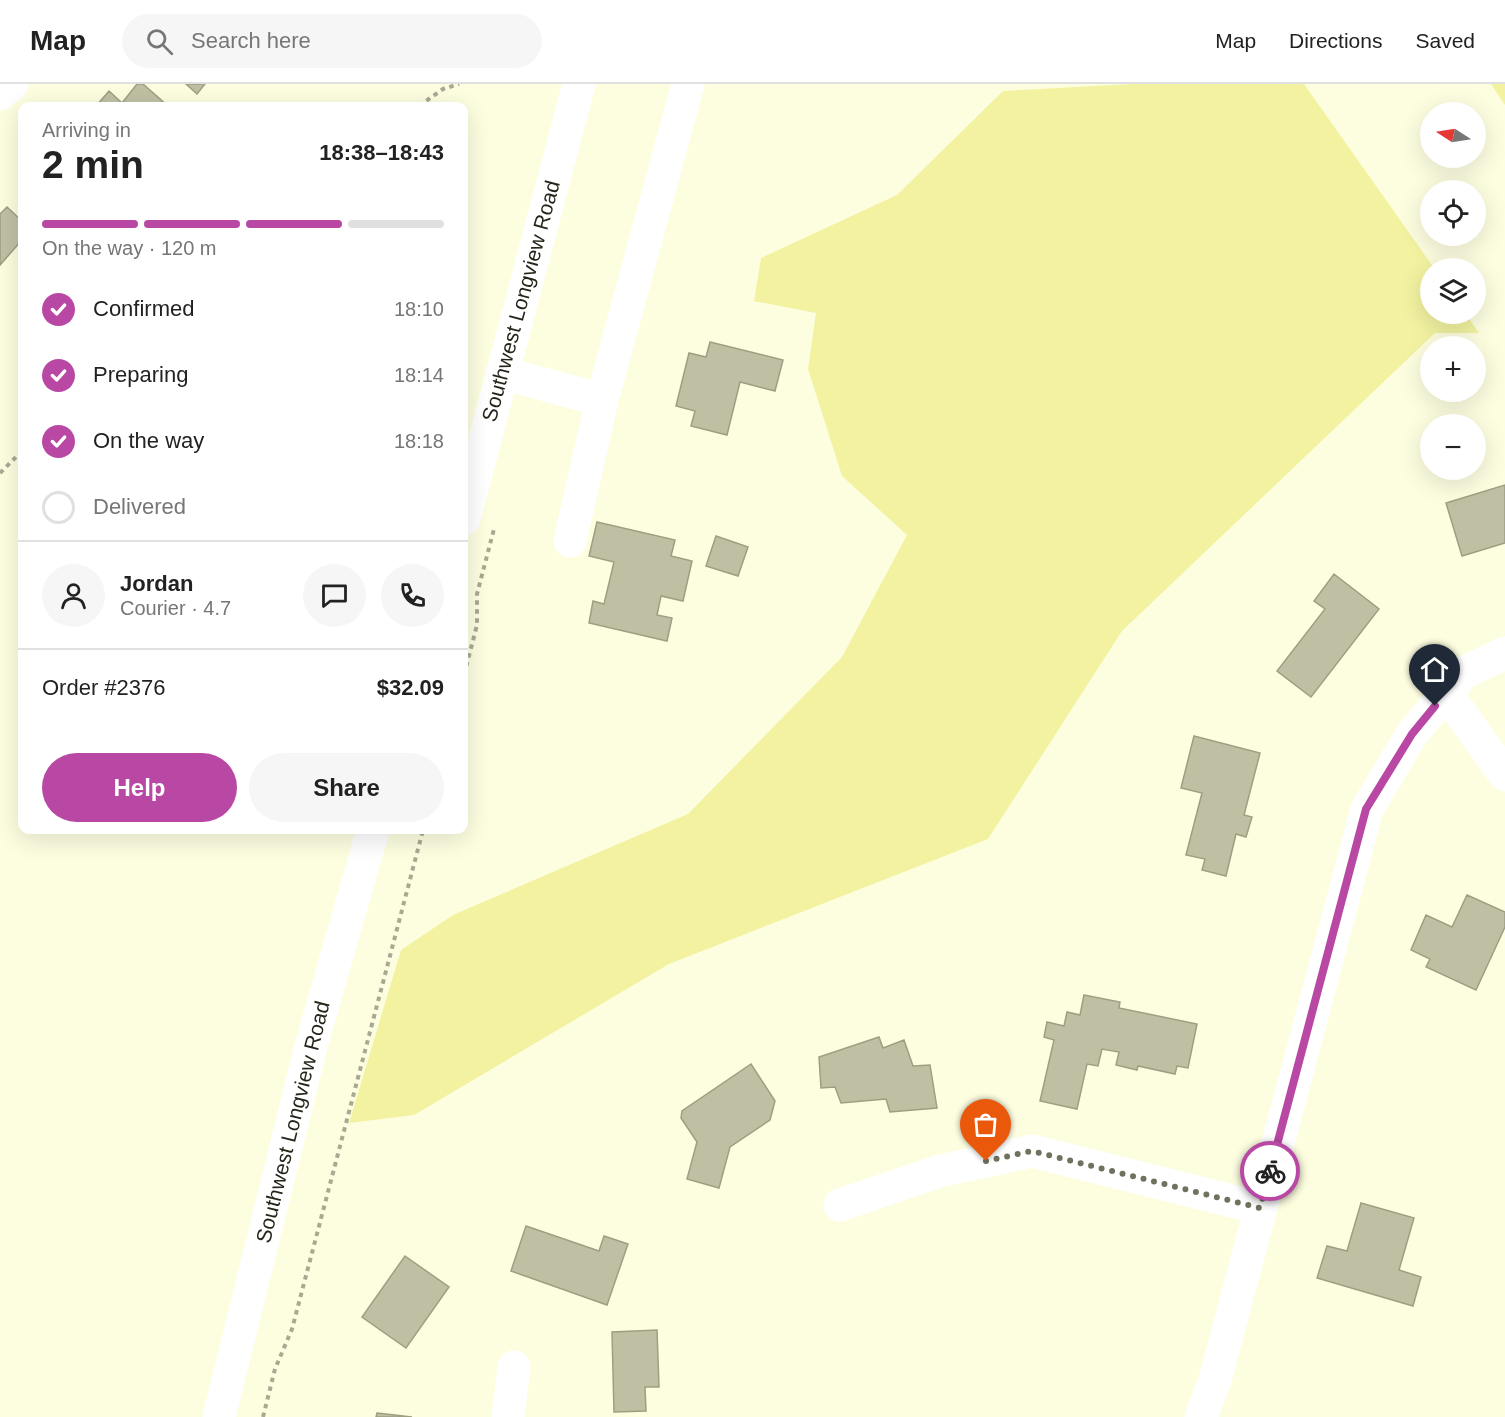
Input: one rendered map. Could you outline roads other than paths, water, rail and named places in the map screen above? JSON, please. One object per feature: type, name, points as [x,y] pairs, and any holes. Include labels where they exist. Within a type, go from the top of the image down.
[{"type":"street","points":[[0,94],[12,84]]},
{"type":"street","name":"Southwest Longview Road","points":[[468,504],[579,84]]},
{"type":"street","points":[[570,541],[602,400],[688,84]]},
{"type":"street","points":[[502,373],[602,400]]},
{"type":"street","points":[[1201,1417],[1215,1380],[1366,809],[1412,734],[1463,673],[1505,653]]},
{"type":"street","points":[[1446,693],[1505,775]]},
{"type":"street","name":"Southwest Longview Road","points":[[219,1417],[311,1046],[373,834]]},
{"type":"street","points":[[840,1205],[940,1171],[1032,1151],[1260,1208]]},
{"type":"street","points":[[508,1417],[513,1367]]}]
